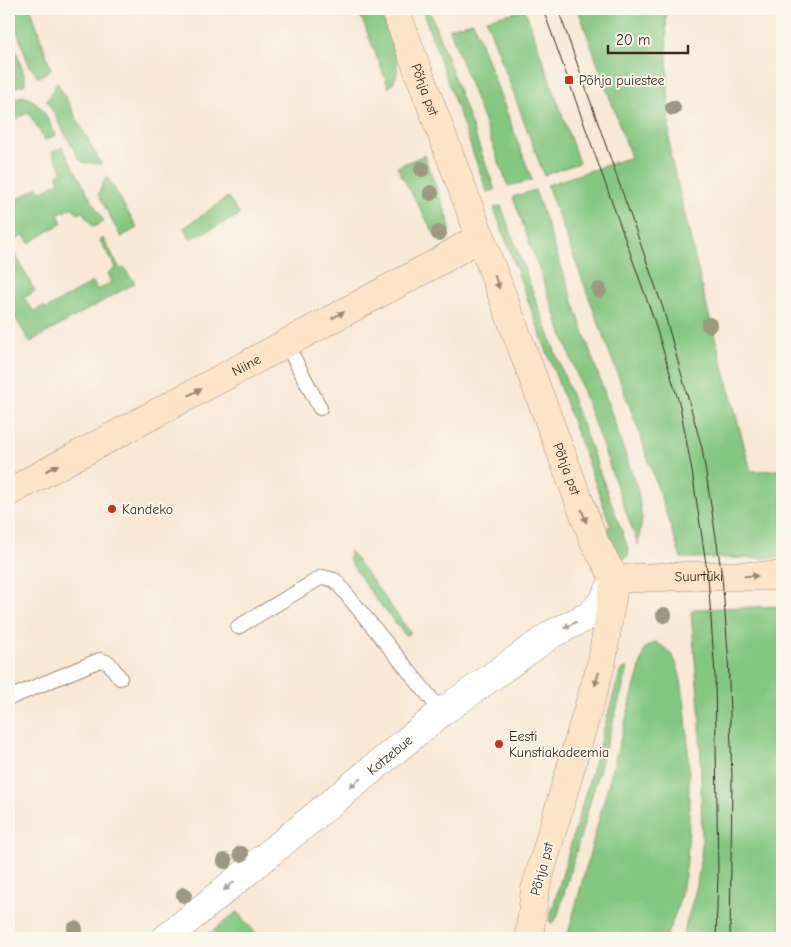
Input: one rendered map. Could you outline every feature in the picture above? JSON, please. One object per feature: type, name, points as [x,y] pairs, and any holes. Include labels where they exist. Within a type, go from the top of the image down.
[{"type":"street","name":"Põhja pst","points":[[395,9],[594,542],[615,579],[602,661],[536,890],[528,938]]},
{"type":"street","name":"Niine","points":[[9,492],[440,261],[480,236]]},
{"type":"street","name":"Suurtüki","points":[[615,579],[686,576],[782,576]]},
{"type":"street","name":"Kotzebue","points":[[166,938],[442,712],[552,634],[590,615],[603,601],[615,579]]},
{"type":"lane","points":[[286,343],[320,408]]},
{"type":"lane","points":[[238,627],[322,577],[335,580],[442,712]]},
{"type":"lane","points":[[9,698],[100,660],[109,663],[120,678]]},
{"type":"green space","points":[[9,9],[31,9],[51,69],[38,78],[29,65]]},
{"type":"green space","points":[[358,9],[379,9],[391,38],[397,60],[397,70],[395,80],[389,88]]},
{"type":"green space","points":[[422,9],[429,9],[495,190],[487,192]]},
{"type":"green space","points":[[578,9],[667,9],[670,153],[705,300],[751,471],[782,470],[782,558],[681,558],[638,429],[547,185],[631,157]]},
{"type":"green space","points":[[525,10],[579,163],[544,175],[486,19]]},
{"type":"green space","points":[[473,22],[532,180],[508,186],[449,28]]},
{"type":"green space","points":[[12,39],[25,77],[25,84],[9,90],[9,41]]},
{"type":"green space","points":[[57,82],[101,164],[82,162],[79,159],[47,101]]},
{"type":"green space","points":[[22,96],[29,98],[39,106],[56,135],[45,140],[28,112],[9,124],[9,100]]},
{"type":"green space","points":[[62,147],[104,222],[93,227],[83,212],[78,214],[72,207],[58,215],[62,223],[29,243],[24,235],[9,243],[9,204],[38,187],[41,192],[59,182],[57,175],[63,172],[52,152]]},
{"type":"green space","points":[[424,155],[448,218],[450,231],[437,239],[397,167]]},
{"type":"green space","points":[[107,176],[137,228],[121,237],[98,194]]},
{"type":"green space","points":[[535,190],[638,491],[642,519],[638,545],[513,197]]},
{"type":"green space","points":[[228,197],[240,215],[190,239],[184,228]]},
{"type":"green space","points":[[501,206],[628,548],[629,555],[625,559],[616,554],[603,530],[611,526],[494,208]]},
{"type":"green space","points":[[103,238],[121,270],[124,268],[135,283],[30,342],[9,308],[9,243],[35,291],[24,298],[33,311],[44,306],[46,309],[93,282],[97,290],[112,282],[108,273],[116,268],[100,241]]},
{"type":"green space","points":[[350,551],[411,633],[405,635],[372,594],[349,560]]},
{"type":"green space","points":[[782,606],[782,938],[682,938],[697,886],[702,846],[700,719],[691,612],[694,609]]},
{"type":"green space","points":[[656,642],[673,657],[679,673],[687,727],[689,760],[688,850],[683,887],[678,905],[665,938],[567,938],[645,648]]},
{"type":"green space","points":[[626,667],[628,669],[557,918],[552,923],[549,921],[620,672]]},
{"type":"green space","points":[[237,912],[260,938],[204,938]]},
{"type":"tram line","points":[[543,9],[653,317],[680,406],[708,577],[715,676],[718,874],[716,938]]},
{"type":"tram line","points":[[558,9],[663,308],[702,448],[722,576],[728,652],[732,779],[730,938]]},
{"type":"place","name":"Põhja puiestee","points":[[569,80]]},
{"type":"place","name":"Kandeko","points":[[112,509]]},
{"type":"place","name":"Eesti Kunstiakadeemia","points":[[499,744]]}]
